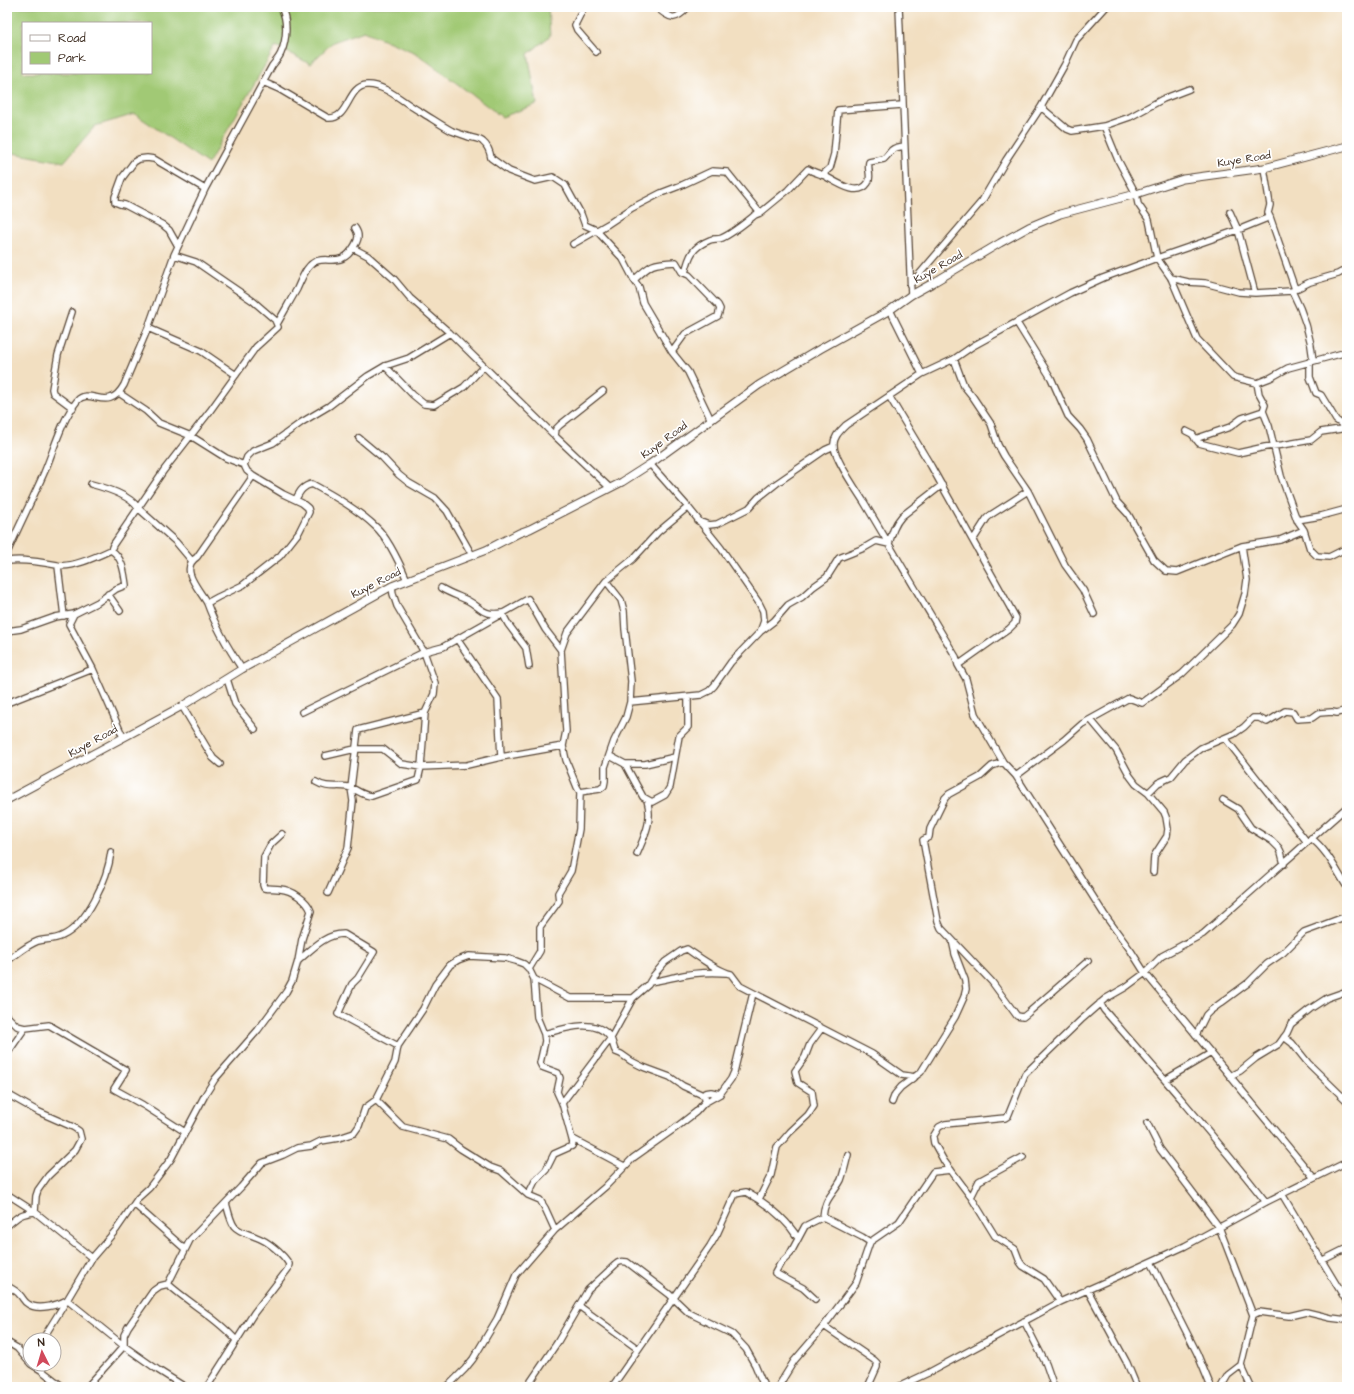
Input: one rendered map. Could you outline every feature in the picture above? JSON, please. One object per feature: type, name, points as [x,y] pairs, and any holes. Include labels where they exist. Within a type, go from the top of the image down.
[{"type":"street","points":[[7,553],[44,473],[64,424],[73,408],[82,397],[89,396],[108,399],[119,393],[148,328],[174,255],[205,189],[263,82],[281,53],[285,38],[286,20],[281,7]]},
{"type":"street","points":[[584,7],[575,25],[577,30],[596,52]]},
{"type":"street","points":[[656,7],[667,16],[673,18],[680,16],[688,7]]},
{"type":"street","points":[[899,7],[911,295]]},
{"type":"street","points":[[910,285],[982,201],[1006,160],[1041,107],[1065,64],[1076,40],[1106,7]]},
{"type":"street","points":[[263,82],[279,89],[328,118],[333,119],[344,110],[358,88],[368,85],[377,86],[393,94],[409,106],[453,131],[483,141],[490,152],[491,158],[509,171],[535,181],[554,177],[566,185],[585,225],[596,230],[622,259],[639,287],[643,303],[672,352],[688,372],[711,420]]},
{"type":"street","points":[[1041,107],[1066,129],[1072,131],[1104,126],[1130,117],[1163,99],[1188,89]]},
{"type":"street","points":[[822,175],[830,168],[834,154],[838,110],[902,105]]},
{"type":"street","points":[[1104,126],[1118,160],[1136,194],[1138,204],[1149,220],[1157,258],[1172,278],[1198,339],[1233,377],[1257,383],[1288,368],[1347,352]]},
{"type":"street","points":[[685,273],[688,258],[698,246],[708,240],[722,238],[760,213],[788,190],[808,169],[846,188],[858,189],[868,183],[870,178],[869,162],[884,159],[891,150],[904,146]]},
{"type":"street","name":"Kuye Road","points":[[7,800],[182,706],[242,669],[392,586],[472,555],[530,529],[610,488],[650,464],[759,385],[890,310],[911,295],[1029,227],[1060,214],[1136,194],[1183,179],[1264,168],[1347,146]]},
{"type":"street","points":[[178,246],[169,230],[163,225],[125,205],[115,202],[115,197],[122,178],[134,162],[139,159],[154,159],[205,189]]},
{"type":"street","points":[[1264,168],[1270,205],[1268,213],[1311,342],[1310,378],[1316,393],[1321,395],[1336,420],[1347,428]]},
{"type":"street","points":[[573,244],[632,208],[661,193],[712,171],[727,172],[760,213]]},
{"type":"street","points":[[1230,212],[1238,230],[1255,293]]},
{"type":"street","points":[[1270,217],[1238,230],[1103,278],[1070,293],[973,346],[954,359],[922,374],[846,425],[835,438],[834,446],[836,454],[888,544],[956,657],[958,665],[966,679],[975,714],[1003,762],[1016,776],[1104,914],[1131,950],[1144,973],[1314,1178]]},
{"type":"street","points":[[7,561],[35,561],[58,566],[81,563],[111,550],[164,470],[236,375],[256,346],[278,328],[277,324],[307,270],[314,262],[321,260],[335,261],[344,259],[353,248],[358,238],[358,233],[355,228]]},
{"type":"street","points":[[353,248],[368,256],[394,278],[410,298],[450,333],[610,488]]},
{"type":"street","points":[[174,255],[196,262],[252,301],[275,320],[277,324]]},
{"type":"street","points":[[634,280],[648,266],[676,262],[682,272],[689,275],[718,305],[720,312],[718,316],[685,334],[672,352]]},
{"type":"street","points":[[1172,278],[1188,282],[1205,283],[1239,292],[1255,293],[1293,290],[1310,282],[1338,274],[1347,269]]},
{"type":"street","points":[[890,310],[922,374]]},
{"type":"street","points":[[72,312],[58,355],[52,389],[53,393],[73,408]]},
{"type":"street","points":[[1017,323],[1051,378],[1068,416],[1087,439],[1117,502],[1128,514],[1154,560],[1166,571],[1177,572],[1242,546],[1280,540],[1304,530]]},
{"type":"street","points":[[148,328],[202,350],[236,375]]},
{"type":"street","points":[[244,465],[247,457],[253,451],[274,443],[302,422],[329,406],[385,366],[409,358],[450,333]]},
{"type":"street","points":[[954,359],[964,386],[991,424],[998,445],[1028,491],[1066,565],[1083,590],[1094,614]]},
{"type":"street","points":[[385,366],[413,395],[424,404],[434,405],[464,387],[484,367]]},
{"type":"street","points":[[1257,383],[1259,394],[1265,405],[1263,411],[1274,445],[1280,476],[1297,520],[1304,530],[1310,549],[1317,556],[1329,557],[1347,548]]},
{"type":"street","points":[[555,436],[556,428],[603,391]]},
{"type":"street","points":[[119,393],[146,411],[159,424],[190,436],[226,458],[244,465],[247,471],[253,476],[283,494],[296,499],[308,508],[309,512],[299,532],[280,556],[243,585],[218,596],[207,603]]},
{"type":"street","points":[[889,396],[942,485],[1016,618],[1015,623],[1010,629],[958,665]]},
{"type":"street","points":[[1196,439],[1230,428],[1242,418],[1263,411]]},
{"type":"street","points":[[1186,431],[1199,443],[1238,453],[1274,445],[1311,440],[1321,432],[1347,428]]},
{"type":"street","points":[[359,438],[409,483],[435,498],[447,511],[472,555]]},
{"type":"street","points":[[698,521],[709,525],[717,524],[750,508],[758,498],[777,483],[825,450],[834,446]]},
{"type":"street","points":[[650,464],[688,507],[721,548],[759,603],[763,611],[764,622],[760,632]]},
{"type":"street","points":[[242,669],[221,637],[207,603],[199,592],[189,568],[192,561],[197,557],[253,476]]},
{"type":"street","points":[[91,484],[108,488],[135,503],[138,508],[176,542],[192,561]]},
{"type":"street","points":[[296,499],[301,489],[306,485],[312,484],[362,515],[376,527],[382,535],[407,580]]},
{"type":"street","points":[[888,544],[896,522],[942,485]]},
{"type":"street","points":[[973,540],[987,518],[1028,491]]},
{"type":"street","points":[[529,969],[540,951],[540,927],[559,901],[558,893],[571,871],[579,828],[580,792],[566,760],[563,746],[566,731],[561,650],[567,633],[606,581],[633,559],[658,532],[688,507]]},
{"type":"street","points":[[1297,520],[1321,516],[1347,509]]},
{"type":"street","points":[[630,702],[688,697],[702,695],[709,691],[731,662],[760,632],[788,605],[802,597],[827,577],[839,558],[864,548],[876,541],[888,544]]},
{"type":"street","points":[[1016,776],[1064,740],[1082,724],[1111,707],[1129,698],[1142,703],[1182,674],[1232,625],[1239,614],[1245,594],[1247,580],[1242,546]]},
{"type":"street","points":[[7,632],[74,614],[98,602],[116,589],[126,585],[121,560],[118,555],[111,550]]},
{"type":"street","points":[[58,566],[64,616]]},
{"type":"street","points":[[580,792],[600,789],[604,786],[605,768],[614,741],[626,717],[630,702],[631,681],[624,611],[621,600],[606,581]]},
{"type":"street","points":[[316,782],[322,786],[351,788],[366,796],[379,794],[418,780],[421,767],[425,713],[434,694],[435,683],[424,652],[397,606],[392,586]]},
{"type":"street","points":[[441,588],[469,601],[484,612],[493,614],[502,613]]},
{"type":"street","points":[[108,594],[120,611]]},
{"type":"street","points":[[302,712],[424,652],[443,647],[528,599],[545,629],[561,650]]},
{"type":"street","points":[[502,613],[510,628],[526,648],[529,666]]},
{"type":"street","points":[[74,614],[69,624],[93,669],[123,737]]},
{"type":"street","points":[[457,639],[498,700],[501,757]]},
{"type":"street","points":[[7,703],[93,669]]},
{"type":"street","points":[[227,679],[235,704],[255,729]]},
{"type":"street","points":[[625,764],[643,797],[652,802],[665,795],[670,787],[679,736],[688,727],[688,697]]},
{"type":"street","points":[[182,706],[213,758],[220,764]]},
{"type":"street","points":[[1148,793],[1158,782],[1171,777],[1185,760],[1201,748],[1234,734],[1253,718],[1259,718],[1267,722],[1285,710],[1293,712],[1297,719],[1312,718],[1319,714],[1332,712],[1338,713],[1347,710]]},
{"type":"street","points":[[328,893],[348,848],[353,801],[351,788],[358,730],[425,713]]},
{"type":"street","points":[[1091,720],[1116,750],[1136,784],[1148,793],[1164,812],[1168,829],[1165,841],[1154,856],[1153,872]]},
{"type":"street","points":[[1225,738],[1309,840],[1319,844],[1347,887]]},
{"type":"street","points":[[325,756],[355,749],[383,749],[402,764],[421,767],[467,765],[501,757],[563,746]]},
{"type":"street","points":[[610,756],[625,764],[645,764],[675,757]]},
{"type":"street","points":[[1003,762],[992,766],[980,777],[949,794],[945,798],[930,829],[929,837],[923,840],[938,921],[941,928],[992,982],[1017,1016],[1022,1017],[1028,1013],[1088,961]]},
{"type":"street","points":[[637,854],[645,835],[650,817],[650,810],[647,800]]},
{"type":"street","points":[[1223,800],[1238,809],[1251,828],[1272,841],[1279,848],[1284,864]]},
{"type":"street","points":[[1060,1302],[1044,1279],[1023,1266],[1015,1249],[995,1236],[971,1198],[944,1161],[934,1143],[933,1137],[939,1126],[945,1124],[1005,1118],[1008,1116],[1025,1074],[1063,1036],[1100,1003],[1126,988],[1162,956],[1203,934],[1347,807]]},
{"type":"street","points":[[47,1332],[92,1258],[116,1230],[138,1198],[149,1188],[171,1159],[215,1079],[258,1030],[292,982],[302,939],[311,911],[303,900],[287,890],[264,888],[262,880],[264,857],[271,844],[282,834]]},
{"type":"street","points":[[7,960],[27,946],[37,942],[61,937],[77,926],[96,900],[108,868],[110,852]]},
{"type":"street","points":[[1196,1035],[1206,1015],[1210,1011],[1248,983],[1267,964],[1283,953],[1304,932],[1347,916]]},
{"type":"street","points":[[298,961],[321,940],[340,934],[344,934],[374,952],[358,978],[352,984],[338,1014],[398,1046]]},
{"type":"street","points":[[892,1102],[895,1094],[901,1087],[921,1072],[955,1017],[964,997],[966,988],[965,980],[955,954],[952,940]]},
{"type":"street","points":[[562,1103],[611,1038],[634,998],[650,982],[654,975],[666,962],[681,951],[687,949],[705,962],[731,974],[740,986],[872,1054],[902,1075],[915,1077]]},
{"type":"street","points":[[168,1284],[190,1240],[262,1163],[296,1148],[311,1146],[321,1140],[339,1138],[354,1133],[359,1126],[365,1108],[376,1100],[395,1062],[398,1046],[423,1009],[435,985],[450,965],[469,956],[505,958],[524,964],[529,969],[534,979],[537,1017],[544,1034],[545,1041],[540,1063],[542,1067],[558,1073],[560,1078],[557,1092],[562,1103],[572,1139],[572,1146],[554,1154],[546,1170],[535,1181],[528,1195]]},
{"type":"street","points":[[650,982],[711,973],[731,974]]},
{"type":"street","points":[[534,979],[570,998],[634,998]]},
{"type":"street","points":[[1230,1076],[1240,1071],[1256,1058],[1279,1044],[1291,1024],[1310,1009],[1327,998],[1347,991]]},
{"type":"street","points":[[447,1387],[473,1359],[497,1319],[516,1275],[555,1230],[605,1187],[633,1158],[696,1112],[705,1100],[720,1094],[732,1079],[753,993]]},
{"type":"street","points":[[1100,1003],[1104,1010],[1165,1080],[1266,1202]]},
{"type":"street","points":[[7,1016],[17,1026],[25,1028],[49,1025],[126,1070],[114,1089],[186,1132]]},
{"type":"street","points":[[544,1034],[573,1027],[588,1026],[601,1030],[611,1038],[616,1052],[643,1067],[670,1077],[705,1100]]},
{"type":"street","points":[[7,1054],[25,1028]]},
{"type":"street","points":[[758,1199],[771,1175],[777,1147],[790,1132],[808,1116],[814,1106],[812,1092],[798,1083],[795,1071],[805,1058],[810,1044],[822,1029]]},
{"type":"street","points":[[1284,1037],[1292,1043],[1308,1063],[1347,1101]]},
{"type":"street","points":[[1165,1080],[1211,1053]]},
{"type":"street","points":[[7,1094],[38,1112],[73,1127],[81,1136],[79,1145],[48,1176],[38,1190],[35,1212]]},
{"type":"street","points":[[376,1100],[403,1127],[448,1139],[460,1149],[490,1167],[502,1171],[528,1195],[540,1200],[555,1230]]},
{"type":"street","points":[[1147,1123],[1160,1149],[1219,1227],[1253,1315],[1241,1365],[1251,1387]]},
{"type":"street","points":[[572,1139],[624,1166]]},
{"type":"street","points":[[823,1217],[826,1202],[841,1180],[848,1155]]},
{"type":"street","points":[[971,1198],[979,1181],[1023,1157]]},
{"type":"street","points":[[939,1171],[944,1161]]},
{"type":"street","points":[[898,1387],[928,1373],[1060,1302],[1185,1246],[1266,1202],[1347,1162]]},
{"type":"street","points":[[778,1387],[794,1361],[824,1326],[856,1283],[870,1242],[899,1222],[933,1172],[951,1170]]},
{"type":"street","points":[[612,1387],[710,1246],[735,1194],[746,1192],[758,1199],[791,1226],[798,1238]]},
{"type":"street","points":[[7,1194],[35,1212],[92,1258]]},
{"type":"street","points":[[1282,1194],[1347,1302]]},
{"type":"street","points":[[207,1387],[254,1312],[288,1269],[289,1264],[286,1259],[269,1245],[234,1226],[226,1203]]},
{"type":"street","points":[[134,1204],[185,1248]]},
{"type":"street","points":[[7,1226],[25,1213],[35,1212]]},
{"type":"street","points":[[791,1226],[805,1226],[823,1217]]},
{"type":"street","points":[[823,1217],[870,1242]]},
{"type":"street","points":[[805,1226],[790,1254],[780,1264],[775,1273],[802,1288],[815,1298]]},
{"type":"street","points":[[1321,1261],[1347,1248]]},
{"type":"street","points":[[527,1387],[557,1343],[593,1285],[618,1262],[622,1261],[627,1262],[674,1299],[689,1313],[732,1334],[746,1349],[755,1365],[763,1387]]},
{"type":"street","points":[[1151,1262],[1197,1353],[1211,1387]]},
{"type":"street","points":[[168,1284],[212,1316],[227,1329],[236,1340]]},
{"type":"street","points":[[86,1387],[124,1346],[124,1335],[128,1327],[154,1291],[160,1286],[168,1284]]},
{"type":"street","points":[[7,1286],[20,1294],[24,1301],[30,1306],[37,1307],[57,1305],[67,1300]]},
{"type":"street","points":[[1087,1289],[1127,1363],[1137,1387]]},
{"type":"street","points":[[67,1300],[124,1346],[185,1387]]},
{"type":"street","points":[[579,1306],[638,1349]]},
{"type":"street","points":[[1253,1315],[1259,1312],[1289,1316],[1306,1312],[1347,1320]]},
{"type":"street","points":[[1024,1321],[1046,1364],[1053,1387]]},
{"type":"street","points":[[824,1326],[877,1363],[877,1367],[868,1387]]},
{"type":"street","points":[[7,1342],[17,1348],[22,1354]]},
{"type":"street","points":[[1221,1387],[1228,1375],[1241,1365]]},
{"type":"street","points":[[44,1372],[63,1387]]},
{"type":"green space","points":[[7,7],[548,7],[550,36],[528,54],[537,104],[502,117],[416,53],[364,31],[333,42],[310,64],[276,46],[208,164],[135,114],[95,126],[64,162],[7,152]]}]
